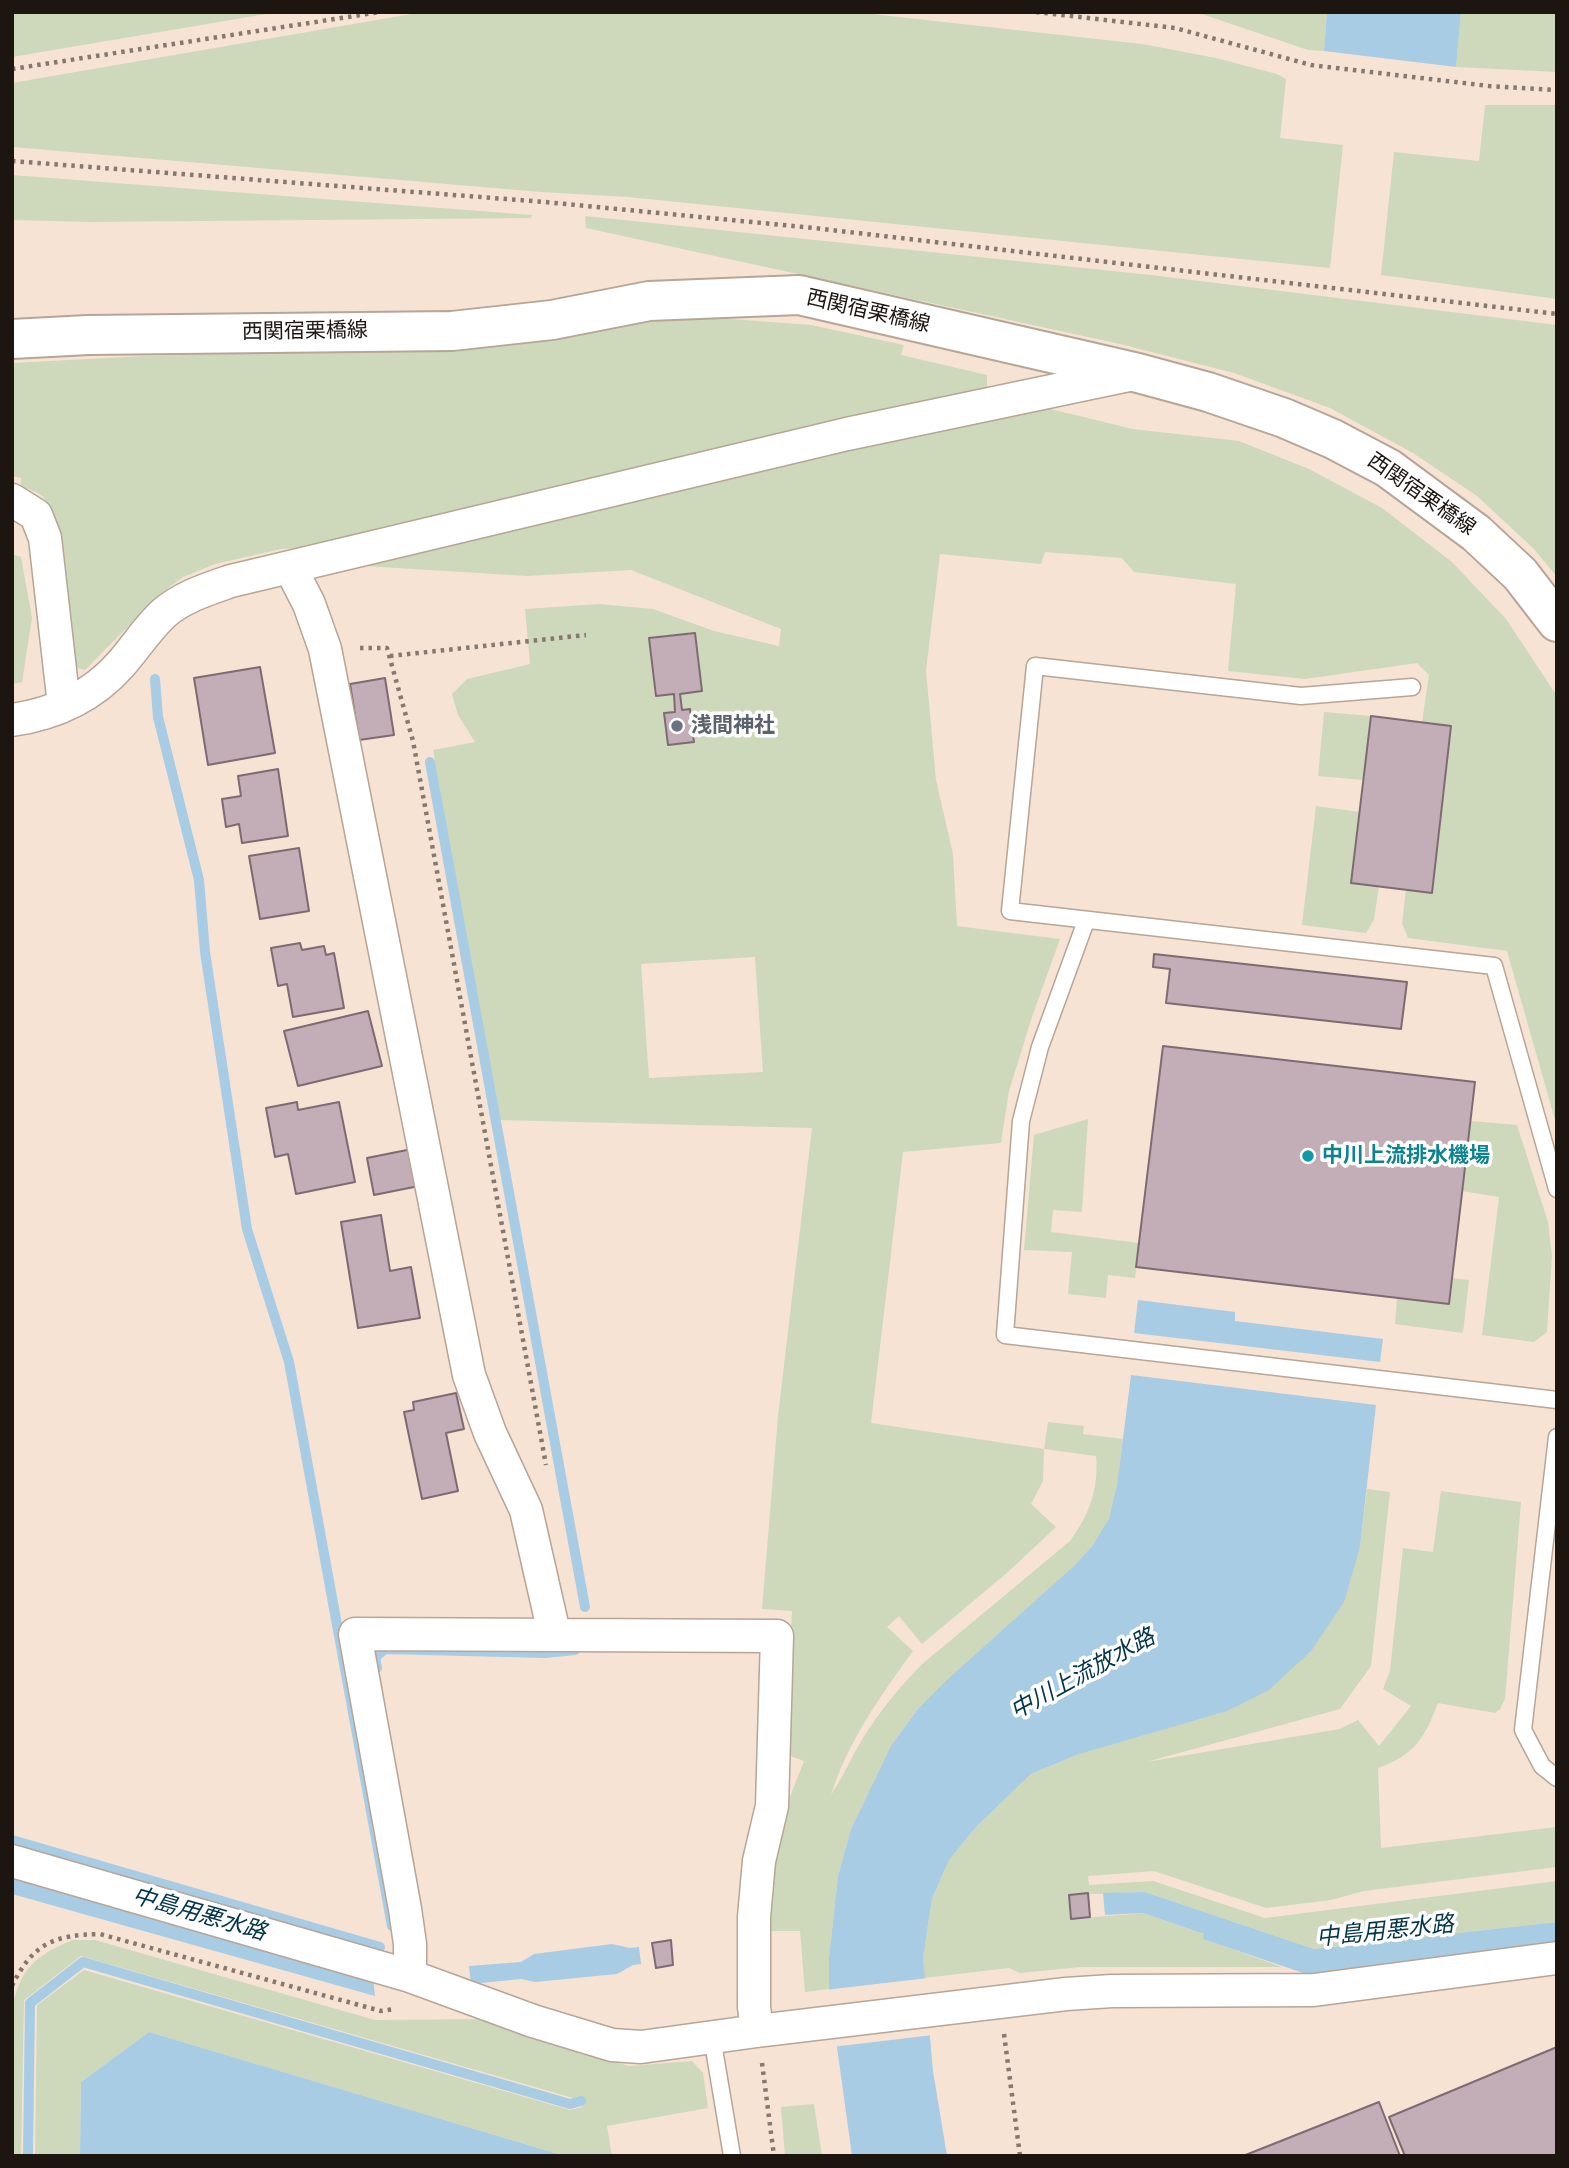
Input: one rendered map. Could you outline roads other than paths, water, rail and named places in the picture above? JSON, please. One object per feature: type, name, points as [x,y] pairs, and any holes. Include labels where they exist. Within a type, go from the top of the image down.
[{"type":"main road","name":"西関宿栗橋線","points":[[12,339],[116,335],[452,331],[552,320],[649,301],[799,295],[1138,373],[1208,392],[1284,418],[1333,439],[1388,468],[1476,533],[1520,574],[1557,622]]},
{"type":"street","points":[[12,720],[41,716],[85,695],[118,667],[164,613],[197,593],[231,581],[847,433],[1138,373]]},
{"type":"street","points":[[12,500],[36,515],[45,538],[64,705]]},
{"type":"street","points":[[290,567],[309,604],[325,649],[469,1374],[490,1433],[526,1510],[554,1633]]},
{"type":"street","points":[[410,1976],[410,1944],[405,1909],[355,1634],[777,1636],[772,1806],[759,1861],[754,1917],[754,2007],[757,2031]]},
{"type":"street","points":[[12,1861],[410,1976],[533,2021],[612,2045],[641,2047],[1000,2002],[1112,1992],[1314,1990],[1557,1958]]},
{"type":"lane","points":[[1412,687],[1301,696],[1035,666],[1010,911],[1086,922],[1494,966],[1557,1189]]},
{"type":"lane","points":[[1086,922],[1040,1047],[1021,1121],[1005,1335],[1557,1400]]},
{"type":"lane","points":[[1557,1437],[1523,1730],[1542,1766],[1557,1778]]},
{"type":"lane","points":[[712,2037],[732,2156]]},
{"type":"water","points":[[1327,12],[1461,12],[1456,67],[1324,51]]},
{"type":"water","points":[[1138,1300],[1235,1312],[1235,1321],[1383,1339],[1380,1362],[1134,1333]]},
{"type":"water","name":"中川上流放水路","points":[[1131,1375],[1376,1405],[1360,1547],[1344,1602],[1311,1651],[1269,1690],[1227,1711],[1079,1754],[1031,1774],[976,1827],[949,1860],[932,1899],[923,1958],[933,2071],[947,2156],[852,2156],[829,1989],[829,1958],[838,1876],[851,1829],[891,1746],[917,1710],[1075,1565],[1093,1545],[1109,1519],[1117,1486]]},
{"type":"water","points":[[12,1874],[373,1977],[375,1996],[12,1894]]},
{"type":"water","points":[[1145,1892],[1314,1949],[1557,1922],[1557,1946],[1312,1976],[1203,1939],[1204,1934],[1143,1913],[1105,1915],[1103,1893]]},
{"type":"water","points":[[612,1944],[639,1947],[641,1964],[633,1965],[617,1974],[535,1982],[521,1979],[471,1984],[469,1966],[521,1962],[534,1954]]},
{"type":"water","points":[[149,2032],[565,2156],[80,2156],[81,2082]]},
{"type":"waterway","points":[[155,679],[158,717],[199,880],[205,952],[247,1229],[289,1362],[392,1926]]},
{"type":"waterway","points":[[430,762],[585,1607]]},
{"type":"waterway","points":[[377,1668],[375,1657],[385,1649],[545,1653],[575,1650]]},
{"type":"waterway","name":"中島用悪水路","points":[[12,1840],[380,1947]]},
{"type":"waterway","points":[[28,2156],[30,2003],[83,1962],[570,2104],[581,2101]]},
{"type":"place","name":"浅間神社","points":[[677,726]]},
{"type":"place","name":"中川上流排水機場","points":[[1308,1156]]}]
